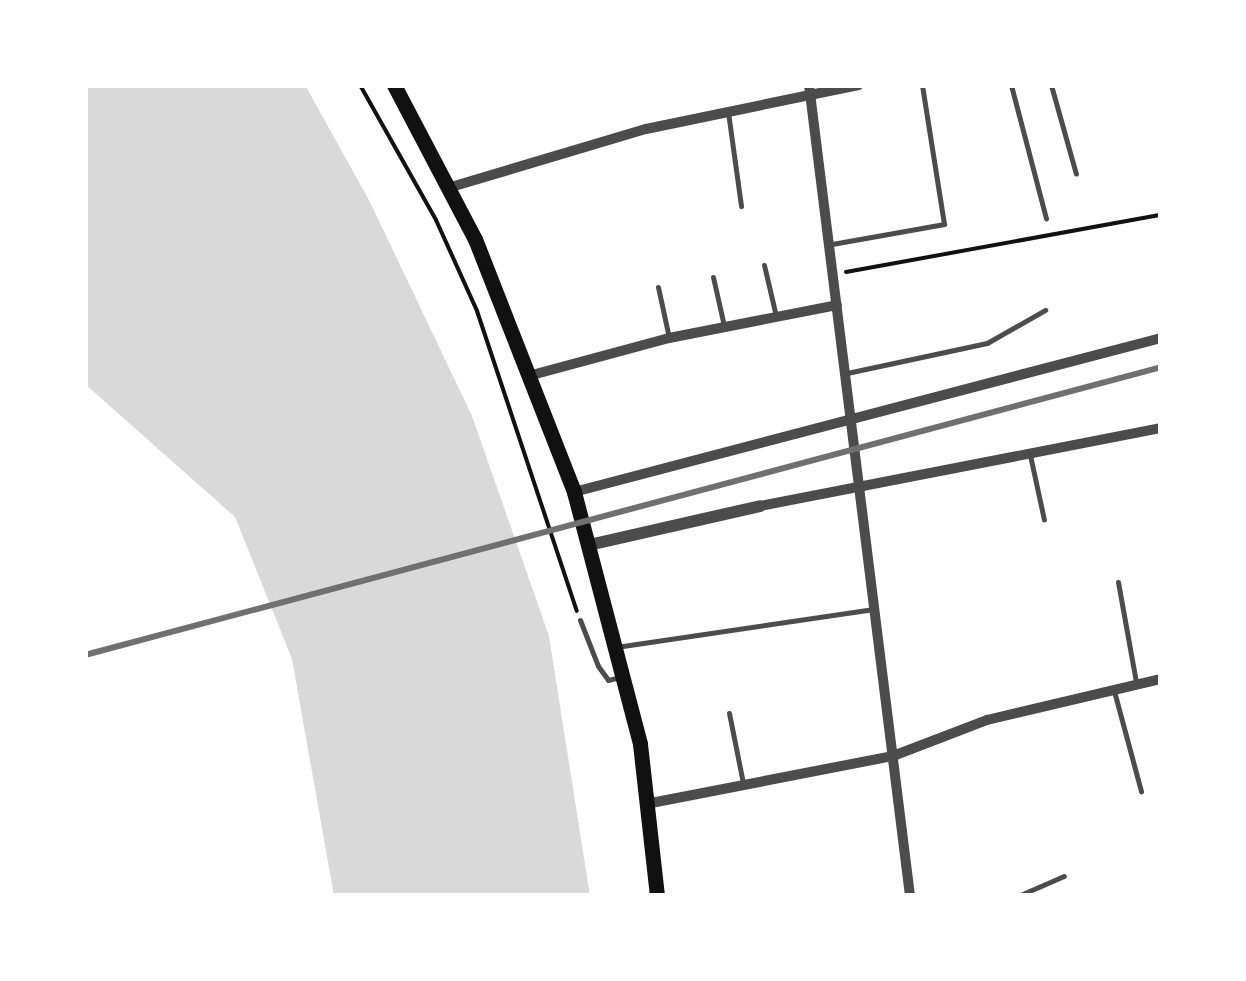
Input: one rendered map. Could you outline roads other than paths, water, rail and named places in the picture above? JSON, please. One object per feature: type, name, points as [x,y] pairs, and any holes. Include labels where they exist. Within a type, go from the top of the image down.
[{"type":"main road","points":[[396,85],[451,187],[532,375],[574,492],[616,647],[651,804],[657,896]]},
{"type":"street","points":[[451,187],[809,89],[859,85]]},
{"type":"street","points":[[809,89],[910,896]]},
{"type":"street","points":[[532,375],[669,338],[837,305]]},
{"type":"street","points":[[574,492],[1161,338]]},
{"type":"street","points":[[589,545],[760,506],[1161,428]]},
{"type":"street","points":[[651,804],[893,756],[988,720],[1161,678]]},
{"type":"lane","points":[[829,244],[944,224],[922,85]]},
{"type":"lane","points":[[1010,85],[1046,218]]},
{"type":"lane","points":[[1051,85],[1076,174]]},
{"type":"lane","points":[[727,110],[741,206]]},
{"type":"lane","points":[[764,264],[776,316]]},
{"type":"lane","points":[[713,277],[724,326]]},
{"type":"lane","points":[[658,287],[669,338]]},
{"type":"lane","points":[[847,373],[988,343],[1046,310]]},
{"type":"lane","points":[[1030,454],[1044,520]]},
{"type":"lane","points":[[1118,582],[1137,686]]},
{"type":"lane","points":[[616,647],[875,608]]},
{"type":"lane","points":[[580,620],[608,680],[623,676]]},
{"type":"lane","points":[[1114,691],[1141,791]]},
{"type":"lane","points":[[729,713],[743,786]]},
{"type":"lane","points":[[1018,896],[1064,876]]},
{"type":"railway","points":[[85,655],[1161,367]]}]
